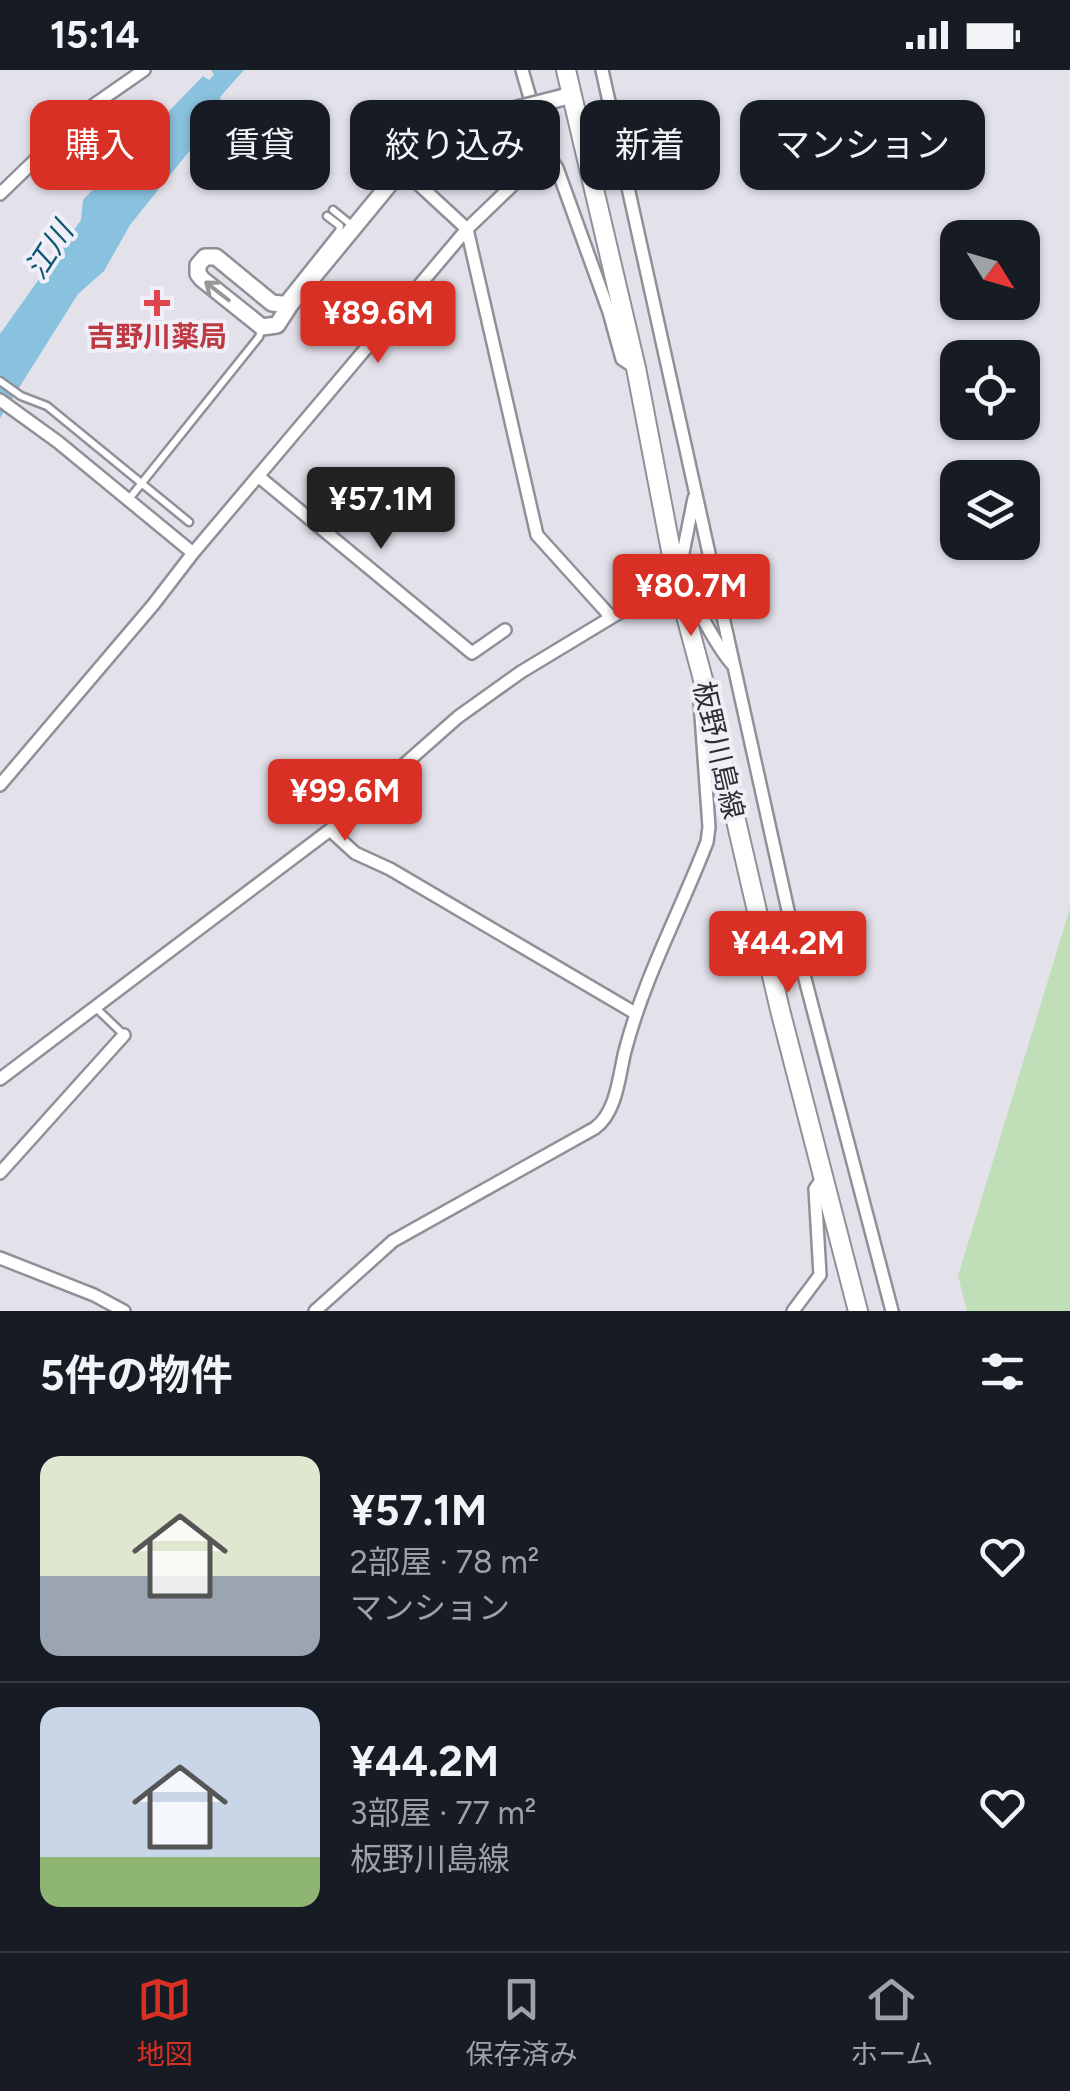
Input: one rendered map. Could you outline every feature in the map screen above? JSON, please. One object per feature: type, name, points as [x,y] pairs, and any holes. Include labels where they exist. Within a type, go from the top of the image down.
[{"type":"main road","name":"板野川島線","points":[[566,70],[636,368],[677,582],[780,1010],[858,1311]]},
{"type":"street","points":[[0,194],[88,109],[144,70]]},
{"type":"street","points":[[522,70],[531,100]]},
{"type":"street","points":[[602,70],[793,932],[892,1311]]},
{"type":"street","points":[[554,100],[572,96]]},
{"type":"street","points":[[560,176],[622,359],[636,368]]},
{"type":"street","points":[[285,305],[272,303],[216,257],[209,256],[200,262],[197,269],[202,279],[262,326],[270,328],[276,325],[285,305],[384,190]]},
{"type":"street","points":[[426,190],[467,228],[537,535],[612,617]]},
{"type":"street","points":[[0,785],[154,606],[193,553],[467,228],[507,190]]},
{"type":"street","points":[[0,400],[193,553]]},
{"type":"street","points":[[258,476],[472,654],[505,630]]},
{"type":"street","points":[[677,582],[696,493]]},
{"type":"street","points":[[0,1079],[330,830],[458,717],[521,672],[665,585],[677,582]]},
{"type":"street","points":[[677,582],[691,597],[722,653],[736,668]]},
{"type":"street","points":[[315,1311],[393,1241],[603,1122],[609,1114],[635,1013],[707,842],[700,702],[705,687]]},
{"type":"street","points":[[330,830],[355,854],[390,869],[635,1013]]},
{"type":"street","points":[[0,1173],[124,1035]]},
{"type":"street","points":[[793,1311],[820,1274],[815,1189],[824,1176]]},
{"type":"street","points":[[0,1258],[124,1311]]},
{"type":"lane","points":[[285,305],[339,231],[340,226],[330,213],[354,227]]},
{"type":"lane","points":[[128,500],[259,337],[262,326]]},
{"type":"lane","points":[[0,382],[47,406],[190,522]]},
{"type":"lane","points":[[94,1007],[124,1035]]},
{"type":"green space","points":[[1070,908],[1070,1311],[967,1311],[958,1276]]},
{"type":"water","points":[[211,70],[244,70],[221,100],[190,100],[190,150],[170,175],[170,110],[203,76],[209,80],[214,75]]},
{"type":"water","points":[[93,190],[158,190],[130,225],[104,271],[78,294],[0,418],[0,334],[81,220],[83,200]]},
{"type":"place","name":"吉野川薬局","points":[[157,303]]},
{"type":"water label","name":"江川","points":[[49,250]]}]
